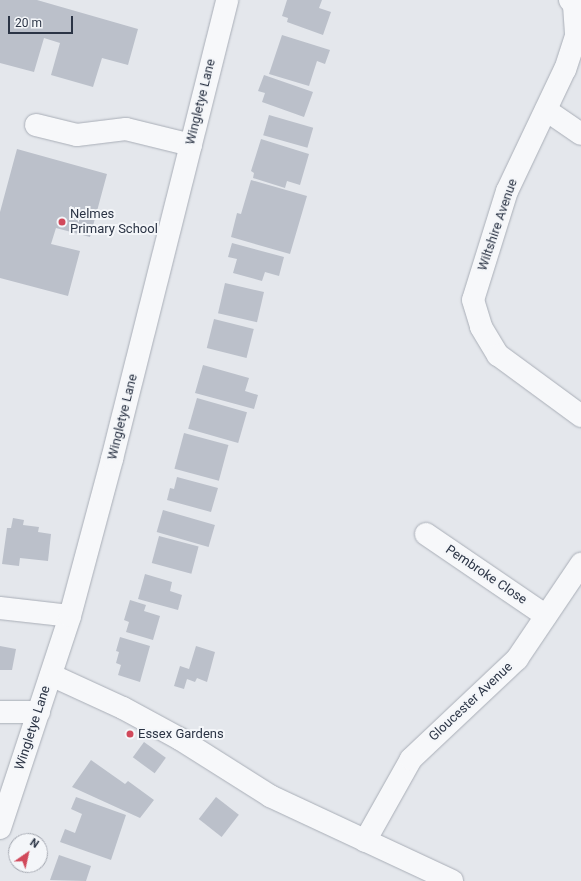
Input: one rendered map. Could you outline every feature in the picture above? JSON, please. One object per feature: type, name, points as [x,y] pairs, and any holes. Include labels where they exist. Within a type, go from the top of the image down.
[{"type":"street","name":"Wingletye Lane","points":[[0,828],[70,616],[112,459],[227,0]]},
{"type":"street","name":"Wiltshire Avenue","points":[[570,0],[574,5],[576,36],[546,110],[507,192],[473,300],[481,328],[498,355],[581,416]]},
{"type":"street","points":[[546,110],[581,134]]},
{"type":"street","points":[[36,124],[77,135],[126,129],[191,145]]},
{"type":"street","name":"Pembroke Close","points":[[426,534],[546,616]]},
{"type":"street","name":"Gloucester Avenue","points":[[364,841],[412,759],[517,659],[581,564]]},
{"type":"street","points":[[0,608],[70,616]]},
{"type":"street","points":[[51,675],[123,708],[180,739],[270,796],[452,881]]},
{"type":"street","points":[[0,712],[39,712]]},
{"type":"building","points":[[0,0],[37,0],[138,29],[128,65],[102,58],[93,87],[51,75],[60,43],[44,38],[34,72],[0,63]]},
{"type":"building","points":[[287,0],[322,0],[319,8],[331,12],[323,35],[287,22],[288,18],[282,16]]},
{"type":"building","points":[[282,35],[330,50],[325,64],[317,61],[309,86],[269,74]]},
{"type":"building","points":[[264,75],[313,92],[304,117],[262,102],[265,93],[258,91]]},
{"type":"building","points":[[269,115],[313,128],[307,148],[263,135]]},
{"type":"building","points":[[261,139],[309,154],[300,185],[287,181],[285,188],[253,178],[254,173],[251,171]]},
{"type":"building","points":[[17,149],[107,174],[90,237],[56,228],[51,244],[80,251],[68,296],[0,278],[0,212]]},
{"type":"building","points":[[251,180],[307,196],[290,254],[231,237],[237,213],[241,214]]},
{"type":"building","points":[[232,243],[284,257],[279,276],[265,272],[262,281],[233,273],[237,259],[228,257]]},
{"type":"building","points":[[225,283],[264,292],[257,322],[218,313]]},
{"type":"building","points":[[214,319],[254,329],[247,358],[207,348]]},
{"type":"building","points":[[203,365],[249,378],[245,391],[258,395],[254,409],[195,393]]},
{"type":"building","points":[[197,398],[247,412],[238,443],[188,429]]},
{"type":"building","points":[[184,433],[228,445],[219,481],[174,469]]},
{"type":"building","points":[[177,477],[218,488],[211,512],[167,500],[170,488],[174,489]]},
{"type":"building","points":[[163,510],[215,525],[209,547],[157,532]]},
{"type":"building","points":[[13,518],[24,520],[23,525],[39,527],[38,532],[51,534],[48,561],[20,558],[19,566],[2,564],[7,528],[11,528]]},
{"type":"building","points":[[159,536],[199,547],[191,574],[152,563]]},
{"type":"building","points":[[145,574],[172,582],[170,591],[182,595],[178,610],[138,599]]},
{"type":"building","points":[[130,600],[146,605],[144,611],[160,616],[153,640],[126,632],[129,622],[124,620]]},
{"type":"building","points":[[120,637],[150,646],[140,682],[118,675],[121,665],[116,663],[119,652],[116,651]]},
{"type":"building","points":[[0,646],[16,649],[12,670],[0,670]]},
{"type":"building","points":[[196,646],[215,652],[207,682],[197,678],[195,682],[187,679],[184,689],[174,686],[180,666],[189,669]]},
{"type":"building","points":[[144,742],[166,758],[155,773],[133,757]]},
{"type":"building","points":[[91,760],[125,784],[128,781],[154,800],[140,818],[72,787]]},
{"type":"building","points":[[76,797],[126,815],[111,860],[60,842],[65,829],[75,833],[82,814],[71,809]]},
{"type":"building","points":[[216,797],[239,815],[222,837],[199,819]]},
{"type":"building","points":[[59,855],[91,866],[86,881],[50,880]]},
{"type":"place","name":"Nelmes Primary School","points":[[62,222]]},
{"type":"place","name":"Essex Gardens","points":[[130,734]]}]
